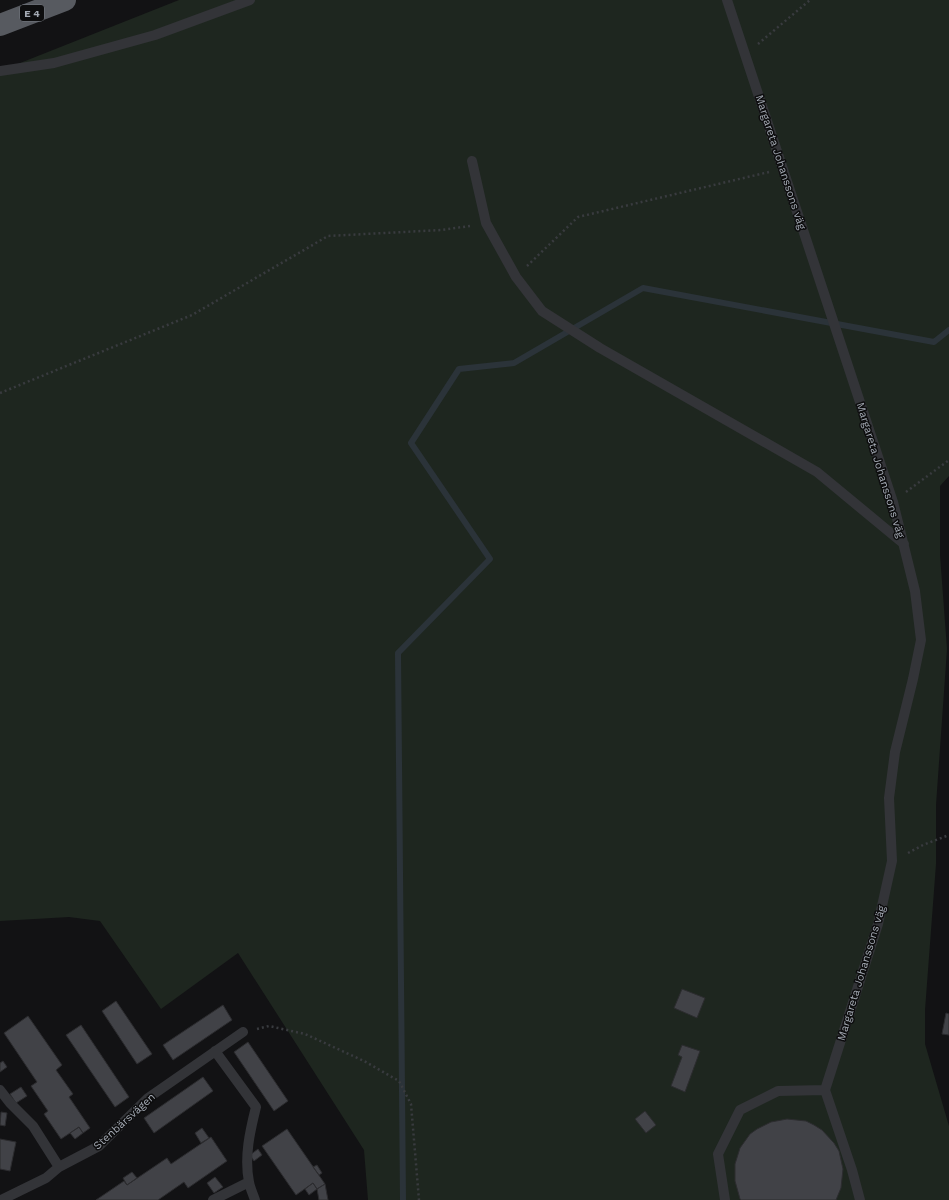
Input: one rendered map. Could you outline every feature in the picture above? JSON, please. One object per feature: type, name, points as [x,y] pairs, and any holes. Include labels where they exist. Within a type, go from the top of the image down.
[{"type":"highway","name":"E 4","points":[[0,25],[65,0]]},
{"type":"lane","points":[[0,71],[54,63],[155,35],[250,0]]},
{"type":"lane","points":[[721,0],[727,0]]},
{"type":"lane","name":"Margareta Johanssons väg","points":[[727,0],[893,502],[915,591],[921,640],[895,752],[890,798],[892,861],[878,924],[824,1090]]},
{"type":"lane","points":[[472,161],[486,223],[516,277],[542,311],[600,348],[817,472],[904,544]]},
{"type":"lane","name":"Stenbärsvägen","points":[[1,1200],[46,1178],[59,1167],[99,1146],[148,1098],[243,1032]]},
{"type":"lane","points":[[215,1051],[256,1107],[248,1138],[249,1182],[255,1200]]},
{"type":"lane","points":[[0,1090],[5,1103],[33,1126],[59,1167]]},
{"type":"lane","points":[[725,1200],[718,1154],[740,1110],[778,1091],[824,1090],[852,1170],[860,1200]]},
{"type":"lane","points":[[213,1200],[249,1182]]},
{"type":"path","points":[[745,54],[810,0]]},
{"type":"path","points":[[516,277],[578,216],[783,169]]},
{"type":"path","points":[[0,394],[192,315],[328,236],[441,230],[486,223]]},
{"type":"path","points":[[893,502],[949,460]]},
{"type":"path","points":[[892,861],[924,844],[949,835]]},
{"type":"path","points":[[243,1032],[269,1026],[305,1034],[364,1061],[399,1081],[411,1104],[419,1200]]},
{"type":"shaded area","points":[[179,0],[949,0],[949,476],[940,486],[940,555],[947,649],[936,805],[936,864],[925,1010],[925,1044],[949,1126],[949,1200],[368,1200],[364,1150],[238,953],[161,1009],[100,921],[69,917],[0,921],[0,71]]},
{"type":"building","points":[[682,989],[705,998],[697,1018],[674,1008]]},
{"type":"building","points":[[116,1001],[152,1054],[137,1064],[102,1011]]},
{"type":"building","points":[[223,1005],[232,1020],[173,1060],[163,1045]]},
{"type":"building","points":[[946,1013],[949,1014],[949,1035],[942,1034]]},
{"type":"building","points":[[28,1016],[62,1065],[56,1070],[73,1094],[69,1097],[90,1128],[83,1133],[79,1127],[61,1139],[44,1114],[48,1111],[31,1086],[37,1082],[4,1033]]},
{"type":"building","points":[[81,1025],[129,1097],[115,1107],[66,1035]]},
{"type":"building","points":[[248,1042],[288,1101],[274,1111],[234,1052]]},
{"type":"building","points":[[682,1045],[700,1051],[685,1092],[671,1086],[682,1057],[678,1055]]},
{"type":"building","points":[[3,1061],[7,1067],[0,1072],[0,1063]]},
{"type":"building","points":[[203,1077],[213,1091],[154,1133],[144,1118]]},
{"type":"building","points":[[21,1087],[27,1096],[16,1103],[10,1094]]},
{"type":"building","points":[[645,1111],[656,1125],[646,1133],[635,1119]]},
{"type":"building","points":[[1,1112],[7,1113],[5,1126],[0,1125]]},
{"type":"building","points":[[787,1119],[806,1121],[814,1125],[822,1130],[839,1151],[843,1169],[841,1188],[836,1200],[740,1199],[735,1181],[735,1164],[740,1148],[750,1134],[757,1129],[771,1122]]},
{"type":"building","points":[[79,1127],[83,1133],[75,1139],[70,1133]]},
{"type":"building","points":[[202,1128],[209,1138],[201,1143],[195,1133]]},
{"type":"building","points":[[287,1129],[325,1184],[317,1189],[313,1183],[296,1195],[262,1146]]},
{"type":"building","points":[[211,1137],[227,1161],[188,1188],[184,1182],[158,1200],[96,1200],[124,1181],[127,1185],[167,1158],[171,1164]]},
{"type":"building","points":[[0,1139],[16,1142],[10,1171],[0,1169]]},
{"type":"building","points":[[258,1149],[262,1155],[254,1161],[250,1155]]},
{"type":"building","points":[[317,1165],[322,1173],[319,1175],[313,1167]]},
{"type":"building","points":[[132,1172],[137,1178],[127,1185],[123,1178]]},
{"type":"building","points":[[215,1177],[223,1187],[214,1193],[207,1183]]},
{"type":"building","points":[[313,1183],[317,1189],[309,1195],[305,1189]]},
{"type":"building","points":[[325,1184],[328,1200],[319,1200],[317,1189]]},
{"type":"waterway","points":[[403,1200],[398,653],[490,559],[411,443],[459,369],[514,363],[643,288],[934,342],[949,330]]}]
